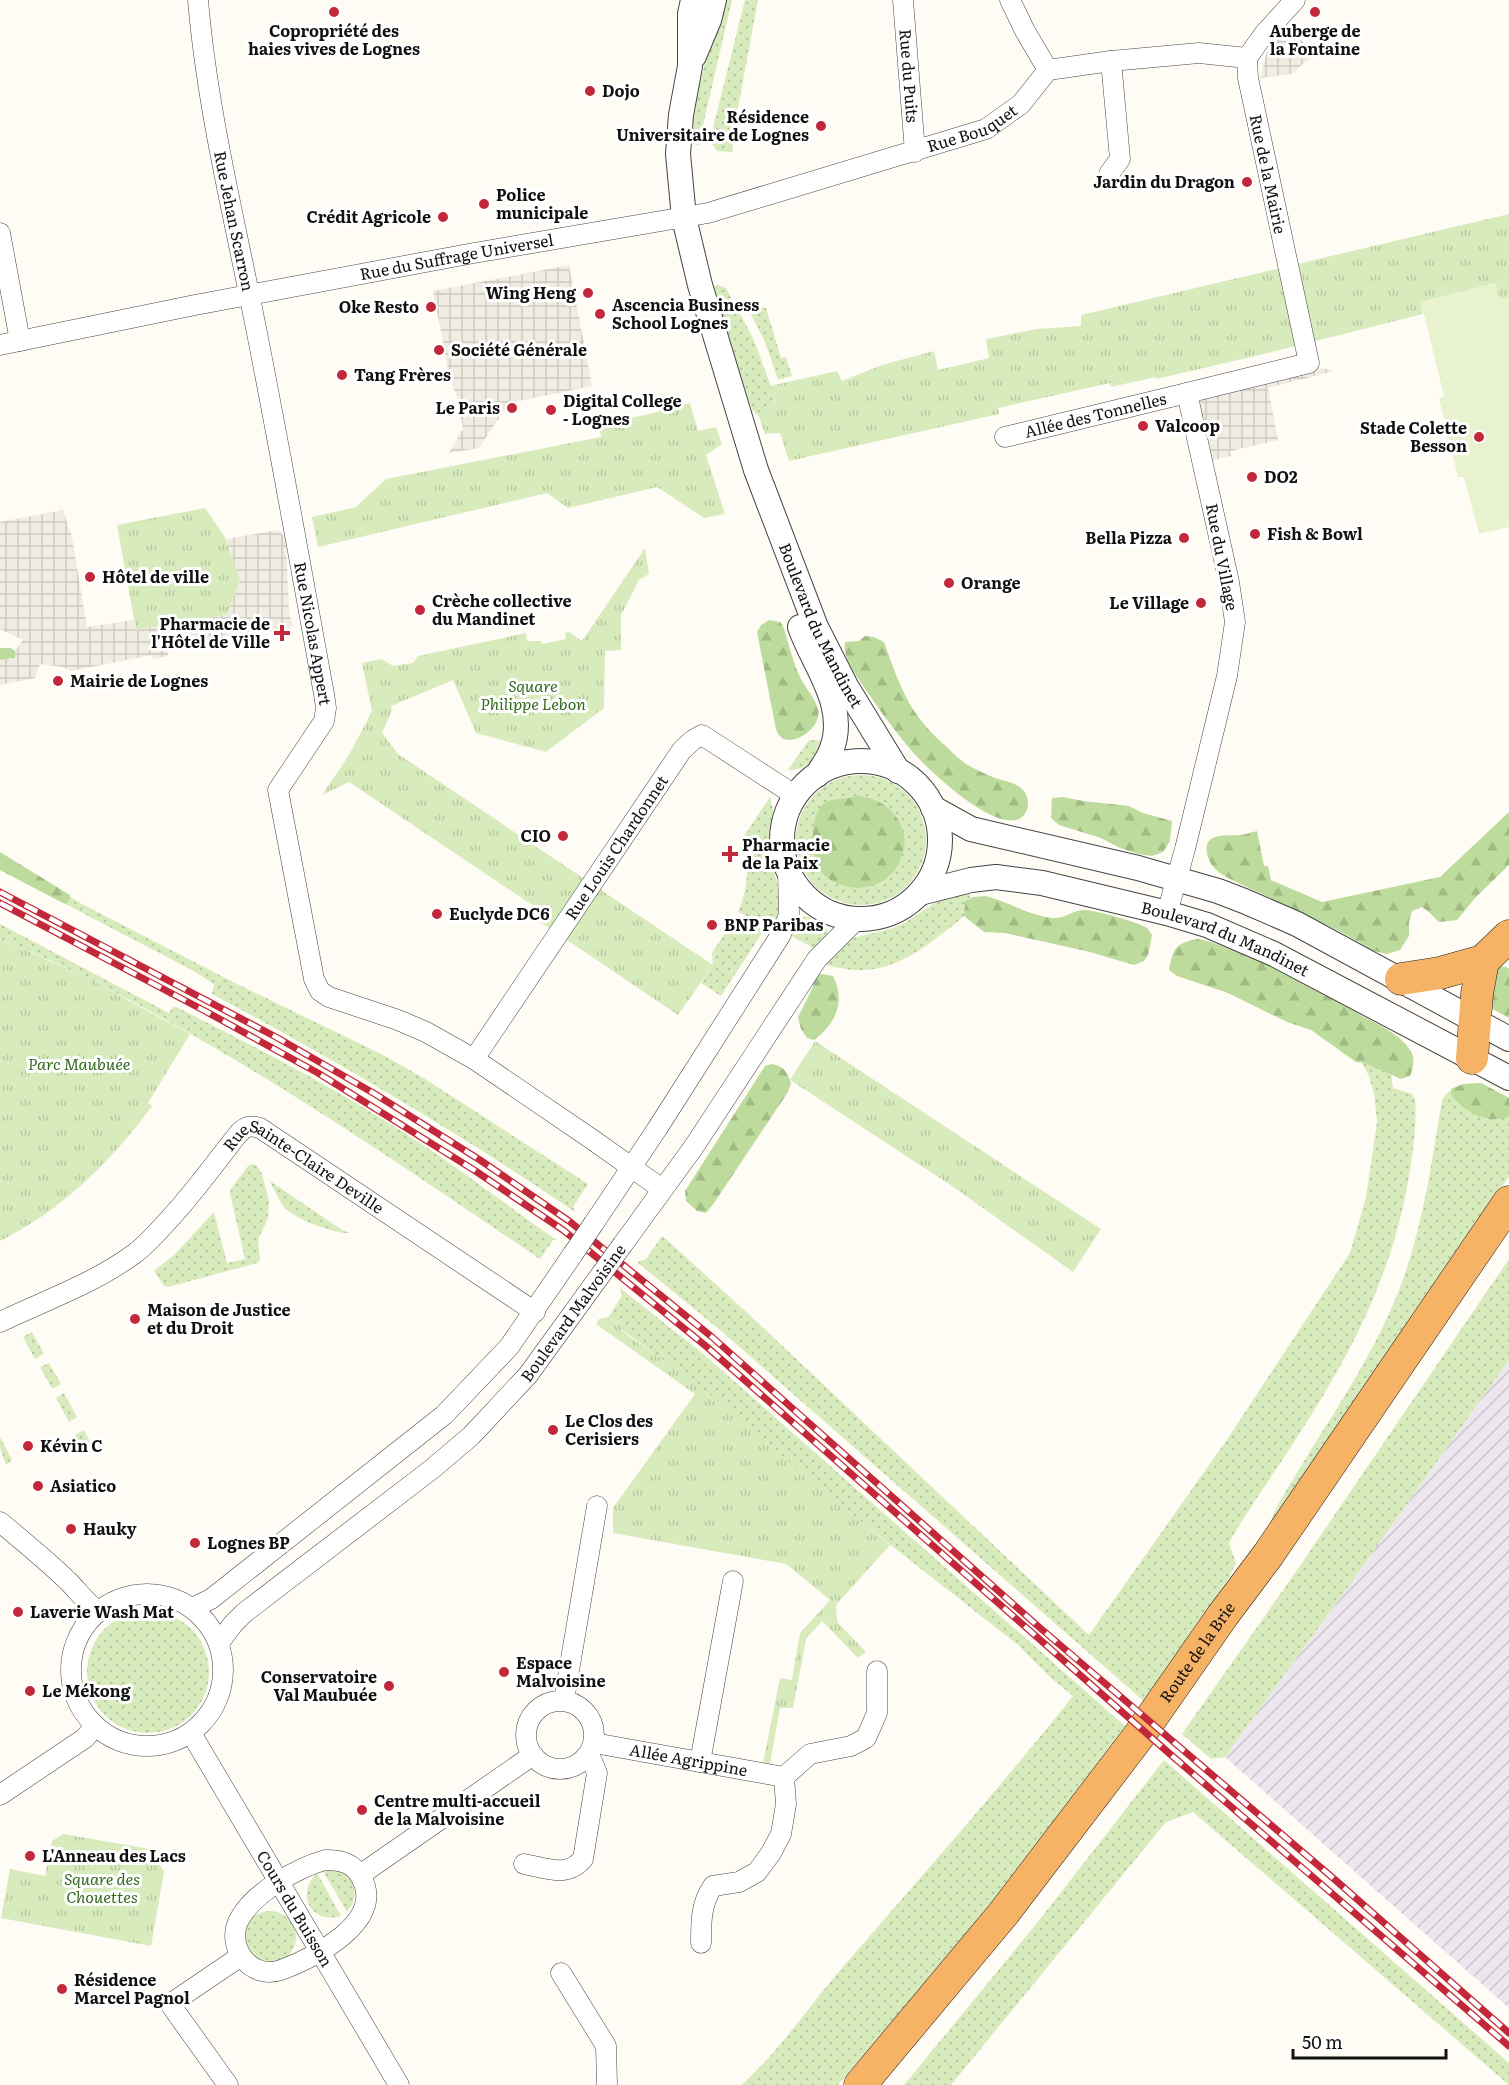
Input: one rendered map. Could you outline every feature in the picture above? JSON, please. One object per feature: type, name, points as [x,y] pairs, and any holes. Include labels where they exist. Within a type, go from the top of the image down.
[{"type":"highway","points":[[1401,979],[1440,973],[1483,961],[1509,936]]},
{"type":"highway","points":[[1472,1058],[1477,994],[1483,961]]},
{"type":"highway","name":"Route de la Brie","points":[[860,2085],[1003,1914],[1138,1737],[1268,1555],[1509,1202]]},
{"type":"highway","name":"Route de la Brie","points":[[886,2085],[1066,1866],[1153,1750],[1252,1610],[1509,1234]]},
{"type":"street","name":"Rue Jehan Scarron","points":[[0,345],[250,295],[234,225],[205,64],[198,0]]},
{"type":"street","name":"Boulevard du Mandinet","points":[[693,0],[690,14],[690,66],[681,115],[674,220],[700,285],[756,470],[816,627],[846,686],[898,771]]},
{"type":"street","name":"Boulevard du Mandinet","points":[[690,66],[709,20],[714,0]]},
{"type":"street","name":"Rue du Puits","points":[[903,0],[913,152]]},
{"type":"street","points":[[1010,0],[1048,70],[1111,61],[1199,53],[1247,58],[1264,34],[1295,0]]},
{"type":"street","name":"Rue de la Mairie","points":[[1187,393],[1309,363],[1248,78],[1247,58]]},
{"type":"street","points":[[1109,174],[1120,159],[1111,61]]},
{"type":"street","name":"Rue Bouquet","points":[[674,220],[708,213],[986,129],[1021,104],[1048,70]]},
{"type":"street","name":"Rue du Suffrage Universel","points":[[250,295],[522,244],[674,220]]},
{"type":"street","points":[[0,233],[20,341]]},
{"type":"street","name":"Rue Nicolas Appert","points":[[250,295],[326,708],[324,721],[317,733],[278,790],[314,979],[320,991],[329,997],[398,1020],[426,1032],[474,1059]]},
{"type":"street","name":"Allée des Tonnelles","points":[[1005,437],[1187,393]]},
{"type":"street","name":"Rue du Village","points":[[1167,912],[1227,676],[1235,622],[1229,582],[1187,393]]},
{"type":"street","name":"Boulevard du Mandinet","points":[[756,470],[756,507],[804,639],[833,699],[837,714],[831,752],[817,775]]},
{"type":"street","name":"Rue Louis Chardonnet","points":[[474,1059],[682,750],[693,740],[702,735],[796,796]]},
{"type":"street","points":[[857,762],[885,765],[898,771],[919,787],[933,808],[940,838],[939,853],[929,881],[910,903],[885,916],[857,919],[836,915],[816,905],[795,884],[788,871],[784,856],[784,825],[788,809],[796,796],[817,775],[843,764],[857,762]]},
{"type":"street","points":[[933,808],[971,829],[1218,891],[1298,924],[1509,1039]]},
{"type":"street","name":"Boulevard Malvoisine","points":[[192,1608],[212,1599],[444,1415],[496,1363],[535,1312],[780,936],[789,915],[788,871]]},
{"type":"street","name":"Boulevard du Mandinet","points":[[920,893],[971,880],[996,877],[1042,883],[1167,912],[1207,925],[1274,954],[1507,1077]]},
{"type":"street","name":"Boulevard Malvoisine","points":[[219,1643],[244,1613],[471,1436],[528,1376],[693,1148],[817,959],[857,919]]},
{"type":"street","points":[[474,1059],[662,1189]]},
{"type":"street","name":"Rue Sainte-Claire Deville","points":[[0,1322],[82,1286],[136,1253],[187,1202],[244,1127],[252,1126],[260,1128],[535,1312]]},
{"type":"street","points":[[564,1700],[597,1506]]},
{"type":"street","points":[[0,1522],[33,1549],[98,1611]]},
{"type":"street","points":[[700,1762],[733,1581]]},
{"type":"street","points":[[144,1594],[169,1598],[192,1608],[203,1618],[219,1643],[224,1663],[223,1683],[217,1703],[206,1720],[191,1733],[172,1743],[152,1747],[131,1745],[112,1738],[95,1726],[81,1710],[73,1690],[71,1668],[74,1647],[84,1628],[98,1611],[120,1599],[144,1594]]},
{"type":"street","points":[[701,1943],[701,1917],[707,1895],[713,1886],[740,1882],[757,1872],[781,1834],[786,1804],[784,1777],[810,1754],[851,1746],[866,1738],[877,1713],[877,1671]]},
{"type":"street","points":[[564,1700],[576,1704],[585,1710],[592,1720],[595,1732],[591,1749],[580,1763],[570,1768],[559,1769],[547,1766],[537,1760],[526,1741],[529,1720],[543,1704],[564,1700]]},
{"type":"street","points":[[0,1796],[85,1738],[95,1726]]},
{"type":"street","name":"Cours du Buisson","points":[[191,1733],[399,2085]]},
{"type":"street","points":[[524,1864],[564,1871],[575,1868],[583,1859],[597,1773],[591,1749]]},
{"type":"street","name":"Allée Agrippine","points":[[591,1749],[700,1762],[784,1777]]},
{"type":"street","points":[[360,1875],[533,1755]]},
{"type":"street","points":[[325,1860],[338,1860],[350,1864],[360,1875],[366,1887],[366,1903],[360,1919],[349,1931],[319,1951],[277,1971],[263,1972],[250,1967],[241,1956],[235,1944],[235,1931],[240,1919],[250,1905],[280,1882],[297,1871],[325,1860]]},
{"type":"street","points":[[223,2083],[170,2004],[241,1956]]},
{"type":"street","points":[[561,1973],[606,2046],[607,2085]]},
{"type":"shaded area","points":[[1283,24],[1315,53],[1292,74],[1260,78],[1267,51]]},
{"type":"shaded area","points":[[569,265],[592,386],[509,403],[479,448],[449,453],[463,429],[458,399],[450,379],[433,291]]},
{"type":"shaded area","points":[[1315,366],[1334,371],[1268,388],[1278,440],[1230,451],[1231,456],[1208,461],[1196,409],[1211,392]]},
{"type":"shaded area","points":[[63,510],[72,537],[87,627],[134,620],[136,630],[227,615],[240,580],[226,539],[278,530],[286,538],[289,613],[293,627],[168,652],[168,656],[153,659],[152,655],[71,671],[63,667],[40,664],[35,678],[0,685],[0,660],[15,658],[15,651],[23,640],[0,629],[0,522]]},
{"type":"shaded area","points":[[1509,1360],[1509,2008],[1225,1757]]},
{"type":"green space","points":[[722,0],[732,0],[700,145],[691,144],[697,92]]},
{"type":"green space","points":[[745,0],[758,0],[732,140],[733,152],[717,151],[712,144],[714,124]]},
{"type":"green space","points":[[1509,214],[1509,297],[1499,299],[1495,283],[1421,302],[1423,314],[1156,379],[1155,377],[1111,387],[1110,383],[998,408],[999,414],[789,461],[780,433],[765,434],[759,417],[775,403],[770,386],[837,371],[842,381],[882,365],[934,351],[938,370],[989,358],[986,339],[1037,329],[1081,326],[1081,315]]},
{"type":"green space","name":"Stade Colette Besson","points":[[1496,283],[1499,299],[1509,297],[1509,527],[1479,534],[1464,477],[1458,477],[1439,398],[1444,396],[1421,302]]},
{"type":"green space","points":[[718,285],[726,288],[753,338],[775,397],[774,405],[759,417],[752,410],[713,294],[714,287]]},
{"type":"green space","points":[[746,305],[766,308],[781,358],[786,357],[792,376],[778,380],[765,342]]},
{"type":"green space","points":[[690,403],[698,431],[716,427],[722,444],[706,455],[725,514],[704,518],[657,487],[568,508],[547,493],[318,547],[312,517],[356,507],[386,479],[601,437],[599,424]]},
{"type":"green space","points":[[205,508],[226,539],[240,580],[227,615],[136,630],[117,525]]},
{"type":"green space","name":"Square Philippe Lebon","points":[[645,548],[649,574],[639,580],[621,615],[621,650],[605,651],[604,708],[546,752],[476,733],[453,680],[391,706],[392,710],[382,733],[398,754],[713,965],[678,1015],[536,919],[541,911],[349,782],[322,795],[349,755],[372,711],[362,663],[382,659],[393,666],[413,663],[418,656],[526,633],[527,641],[541,641],[542,644],[566,639],[565,633],[569,632],[582,641]]},
{"type":"green space","points":[[769,620],[780,622],[783,626],[799,674],[818,709],[818,716],[812,728],[806,734],[793,740],[781,737],[776,729],[757,632],[761,625]]},
{"type":"green space","points":[[865,636],[884,642],[901,688],[915,713],[935,737],[966,764],[995,778],[1013,783],[1023,790],[1028,804],[1021,818],[1009,820],[995,817],[979,808],[945,783],[910,749],[875,703],[848,660],[845,642],[859,641]]},
{"type":"green space","points":[[0,648],[11,648],[15,651],[15,658],[0,660]]},
{"type":"green space","points":[[809,740],[828,741],[807,765],[788,770]]},
{"type":"green space","points":[[861,775],[886,780],[907,794],[921,815],[926,840],[921,865],[907,886],[886,900],[861,905],[836,900],[815,886],[801,865],[796,840],[801,815],[815,794],[836,780]]},
{"type":"green space","points":[[857,796],[870,798],[890,810],[903,829],[905,841],[898,865],[891,874],[883,881],[863,888],[842,885],[823,874],[815,859],[813,848],[814,826],[820,807],[826,802]]},
{"type":"green space","points":[[770,797],[773,810],[769,840],[743,844],[742,839]]},
{"type":"green space","points":[[1063,797],[1129,806],[1143,813],[1172,821],[1170,841],[1163,852],[1152,856],[1138,854],[1101,838],[1059,825],[1051,818],[1052,798]]},
{"type":"green space","points":[[1509,812],[1509,865],[1476,897],[1457,920],[1439,922],[1422,907],[1412,911],[1409,936],[1400,950],[1387,954],[1374,951],[1339,931],[1228,878],[1217,871],[1207,853],[1209,841],[1213,838],[1257,831],[1264,866],[1268,866],[1271,880],[1322,902],[1440,877]]},
{"type":"green space","points":[[769,845],[780,899],[777,926],[770,926],[738,912],[746,881],[745,850]]},
{"type":"green space","points":[[0,852],[70,895],[69,902],[65,904],[0,870]]},
{"type":"green space","points":[[0,855],[82,904],[233,982],[379,1053],[422,1077],[588,1184],[573,1207],[575,1212],[396,1098],[212,994],[214,984],[192,970],[0,870]]},
{"type":"green space","points":[[970,890],[970,898],[965,901],[964,916],[924,947],[898,962],[885,967],[856,970],[824,964],[853,938],[893,928],[939,900]]},
{"type":"green space","points":[[986,896],[1044,917],[1057,918],[1080,910],[1089,910],[1136,923],[1148,929],[1152,935],[1148,955],[1144,961],[1134,965],[1090,952],[1005,933],[984,932],[964,916],[965,901],[973,897]]},
{"type":"green space","points":[[736,916],[764,930],[721,996],[701,983],[713,965],[712,953]]},
{"type":"green space","points":[[801,916],[808,917],[828,929],[827,934],[815,949],[790,935]]},
{"type":"green space","points":[[0,924],[169,1013],[174,1006],[336,1091],[429,1149],[556,1240],[553,1240],[540,1259],[259,1074],[143,1007],[73,971],[0,939]]},
{"type":"green space","name":"Parc Maubuée","points":[[0,939],[82,975],[190,1034],[148,1103],[152,1106],[120,1146],[64,1200],[44,1215],[0,1241]]},
{"type":"green space","points":[[1198,939],[1218,944],[1285,973],[1388,1030],[1400,1039],[1412,1053],[1413,1063],[1410,1076],[1401,1079],[1365,1063],[1356,1062],[1311,1030],[1287,1022],[1228,993],[1177,976],[1169,970],[1176,948]]},
{"type":"green space","points":[[1497,966],[1509,969],[1509,1018],[1487,1006]]},
{"type":"green space","points":[[816,975],[833,976],[839,994],[839,1003],[828,1027],[814,1040],[807,1038],[801,1029],[798,1017],[812,989]]},
{"type":"green space","points":[[815,1041],[1101,1229],[1073,1272],[952,1186],[790,1080]]},
{"type":"green space","points":[[1360,1060],[1390,1065],[1393,1088],[1412,1094],[1415,1099],[1415,1128],[1410,1167],[1402,1213],[1392,1248],[1367,1314],[1334,1376],[1229,1543],[1236,1563],[1228,1579],[1187,1638],[1147,1704],[720,1330],[637,1262],[646,1259],[662,1236],[742,1308],[1089,1635],[1226,1441],[1350,1253],[1366,1197],[1377,1122],[1374,1094],[1369,1076]]},
{"type":"green space","points":[[771,1064],[779,1066],[786,1072],[791,1083],[788,1092],[714,1203],[706,1213],[697,1211],[686,1201],[685,1191],[765,1066]]},
{"type":"green space","points":[[1481,1083],[1509,1098],[1509,1176],[1279,1526],[1270,1522],[1292,1481],[1363,1365],[1399,1290],[1416,1237],[1442,1100],[1454,1088]]},
{"type":"green space","points":[[1481,1083],[1509,1098],[1509,1116],[1494,1119],[1477,1115],[1461,1106],[1451,1093],[1451,1089],[1463,1084]]},
{"type":"green space","points":[[252,1164],[257,1166],[262,1174],[269,1201],[268,1218],[258,1240],[260,1260],[257,1263],[168,1287],[164,1286],[154,1271],[174,1255],[214,1212],[227,1263],[245,1259],[230,1193],[248,1166]]},
{"type":"green space","points":[[270,1181],[342,1230],[350,1233],[325,1228],[289,1212],[280,1201]]},
{"type":"green space","points":[[1509,1259],[1509,1360],[1225,1757],[1211,1759],[1182,1734]]},
{"type":"green space","points":[[620,1288],[701,1352],[1125,1726],[990,1906],[838,2085],[742,2085],[782,2043],[830,1982],[988,1799],[1073,1696],[1018,1645],[836,1502],[710,1395],[621,1329],[622,1326],[609,1317],[622,1295]]},
{"type":"green space","points":[[609,1317],[623,1327],[621,1330],[630,1337],[696,1383],[890,1545],[836,1605],[837,1622],[866,1652],[858,1658],[822,1621],[806,1639],[793,1708],[780,1708],[770,1764],[763,1763],[780,1678],[792,1680],[800,1633],[830,1600],[786,1564],[613,1533],[613,1508],[695,1394],[596,1324],[599,1319]]},
{"type":"green space","points":[[32,1332],[44,1354],[35,1359],[23,1337]]},
{"type":"green space","points":[[49,1363],[61,1384],[52,1389],[40,1367]]},
{"type":"green space","points":[[64,1393],[77,1417],[69,1422],[56,1398]]},
{"type":"green space","points":[[84,1430],[95,1451],[86,1455],[75,1435]]},
{"type":"green space","points":[[0,1437],[12,1460],[6,1465],[0,1448]]},
{"type":"green space","points":[[148,1611],[171,1616],[182,1621],[191,1629],[199,1638],[204,1649],[209,1672],[204,1695],[199,1706],[191,1715],[182,1723],[171,1728],[148,1733],[125,1728],[114,1723],[105,1715],[97,1706],[92,1695],[87,1672],[92,1649],[97,1638],[105,1629],[114,1621],[125,1616]]},
{"type":"green space","points":[[1164,1760],[1509,2063],[1509,2085],[1193,1812],[1166,1822],[951,2085],[904,2085],[1037,1923]]},
{"type":"green space","name":"Square des Chouettes","points":[[63,1834],[150,1849],[164,1872],[151,1946],[1,1918],[10,1869],[45,1876],[52,1841]]},
{"type":"green space","points":[[333,1869],[351,1880],[354,1886],[354,1899],[347,1912],[323,1871]]},
{"type":"green space","points":[[317,1873],[341,1916],[330,1918],[322,1916],[314,1912],[310,1906],[307,1890],[310,1881]]},
{"type":"green space","points":[[270,1911],[280,1913],[288,1919],[294,1927],[296,1937],[294,1947],[288,1955],[280,1961],[270,1963],[260,1961],[252,1955],[246,1947],[244,1937],[246,1927],[252,1919],[260,1913]]},
{"type":"railway","points":[[0,892],[276,1037],[375,1094],[480,1160],[569,1221],[712,1337],[1039,1627],[1333,1878],[1509,2033]]},
{"type":"railway","points":[[0,903],[318,1073],[474,1170],[563,1230],[707,1347],[1170,1754],[1509,2046]]},
{"type":"place","name":"Copropriété des haies vives de Lognes","points":[[334,12]]},
{"type":"place","name":"Auberge de la Fontaine","points":[[1315,12]]},
{"type":"place","name":"Dojo","points":[[590,91]]},
{"type":"place","name":"Résidence Universitaire de Lognes","points":[[821,126]]},
{"type":"place","name":"Jardin du Dragon","points":[[1247,182]]},
{"type":"place","name":"Police municipale","points":[[484,204]]},
{"type":"place","name":"Crédit Agricole","points":[[443,217]]},
{"type":"place","name":"Wing Heng","points":[[588,293]]},
{"type":"place","name":"Oke Resto","points":[[431,307]]},
{"type":"place","name":"Ascencia Business School Lognes","points":[[600,314]]},
{"type":"place","name":"Société Générale","points":[[439,350]]},
{"type":"place","name":"Tang Frères","points":[[342,375]]},
{"type":"place","name":"Le Paris","points":[[512,408]]},
{"type":"place","name":"Digital College - Lognes","points":[[551,410]]},
{"type":"place","name":"Valcoop","points":[[1143,426]]},
{"type":"place","name":"Stade Colette Besson","points":[[1479,437]]},
{"type":"place","name":"DO2","points":[[1252,477]]},
{"type":"place","name":"Fish & Bowl","points":[[1255,534]]},
{"type":"place","name":"Bella Pizza","points":[[1184,538]]},
{"type":"place","name":"Hôtel de ville","points":[[90,577]]},
{"type":"place","name":"Orange","points":[[949,583]]},
{"type":"place","name":"Le Village","points":[[1201,603]]},
{"type":"place","name":"Crèche collective du Mandinet","points":[[420,610]]},
{"type":"place","name":"Pharmacie de l'Hôtel de Ville","points":[[282,633]]},
{"type":"place","name":"Mairie de Lognes","points":[[58,681]]},
{"type":"place","name":"CIO","points":[[563,836]]},
{"type":"place","name":"Pharmacie de la Paix","points":[[730,854]]},
{"type":"place","name":"Euclyde DC6","points":[[437,914]]},
{"type":"place","name":"BNP Paribas","points":[[712,925]]},
{"type":"place","name":"Maison de Justice et du Droit","points":[[135,1319]]},
{"type":"place","name":"Le Clos des Cerisiers","points":[[553,1430]]},
{"type":"place","name":"Kévin C","points":[[28,1446]]},
{"type":"place","name":"Asiatico","points":[[38,1486]]},
{"type":"place","name":"Hauky","points":[[71,1529]]},
{"type":"place","name":"Lognes BP","points":[[195,1543]]},
{"type":"place","name":"Laverie Wash Mat","points":[[18,1612]]},
{"type":"place","name":"Espace Malvoisine","points":[[504,1672]]},
{"type":"place","name":"Conservatoire Val Maubuée","points":[[389,1686]]},
{"type":"place","name":"Le Mékong","points":[[30,1691]]},
{"type":"place","name":"Centre multi-accueil de la Malvoisine","points":[[362,1810]]},
{"type":"place","name":"L'Anneau des Lacs","points":[[30,1856]]},
{"type":"place","name":"Résidence Marcel Pagnol","points":[[62,1989]]}]
